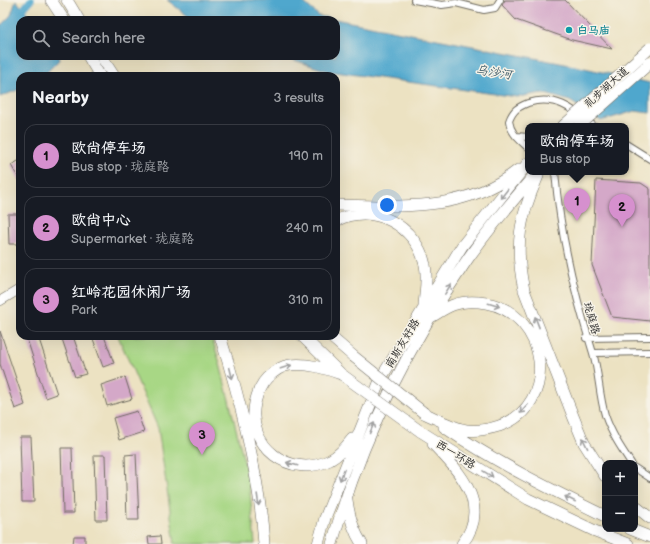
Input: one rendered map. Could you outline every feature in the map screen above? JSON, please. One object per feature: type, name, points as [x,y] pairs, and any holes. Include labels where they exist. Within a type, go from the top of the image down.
[{"type":"highway","points":[[51,0],[61,16]]},
{"type":"highway","points":[[66,0],[76,16]]},
{"type":"highway","name":"礼步湖大道","points":[[575,122],[650,48]]},
{"type":"highway","points":[[96,60],[99,72]]},
{"type":"highway","points":[[98,60],[111,72]]},
{"type":"highway","name":"礼步湖大道","points":[[575,122],[650,63]]},
{"type":"highway","points":[[340,205],[422,206],[442,204],[485,190],[509,177],[525,165]]},
{"type":"highway","name":"南斯友好路","points":[[318,544],[325,518],[381,378],[462,246],[525,167]]},
{"type":"highway","name":"南斯友好路","points":[[332,544],[347,496],[371,430],[403,364],[467,259],[535,175]]},
{"type":"highway","points":[[539,175],[527,202],[521,223],[518,242],[524,290],[572,416],[588,450],[602,471]]},
{"type":"highway","points":[[340,220],[357,215],[374,215],[389,219],[409,234],[419,248],[425,265],[426,280],[424,307]]},
{"type":"highway","points":[[424,413],[452,426],[467,430],[491,428],[503,424],[523,412],[536,391],[540,363],[533,337],[518,317],[506,309],[493,304],[467,302],[453,305],[431,317]]},
{"type":"highway","points":[[221,340],[248,445],[257,491],[264,544]]},
{"type":"highway","name":"西一环路","points":[[306,340],[341,374],[420,431],[528,499],[595,531],[628,544]]},
{"type":"highway","name":"西一环路","points":[[335,340],[424,413],[472,446],[535,482],[602,515]]},
{"type":"highway","points":[[337,340],[353,356]]},
{"type":"highway","points":[[341,374],[304,364],[288,365],[274,371],[264,381],[257,393],[254,409],[254,423],[258,437],[265,448],[278,459],[293,465],[306,466],[320,464],[331,460],[344,450],[359,431]]},
{"type":"highway","points":[[420,431],[455,468],[466,484],[473,499],[474,516],[467,537],[462,544]]},
{"type":"highway","points":[[347,496],[349,514],[356,535],[362,544]]},
{"type":"highway","points":[[638,508],[650,518]]},
{"type":"highway","points":[[638,532],[650,537]]},
{"type":"street","points":[[414,0],[442,5],[456,3],[484,10],[495,8],[500,0]]},
{"type":"street","points":[[525,145],[510,127],[509,121],[514,111],[522,106],[539,100],[557,102],[569,106],[590,123]]},
{"type":"street","points":[[516,136],[525,137]]},
{"type":"street","points":[[629,146],[650,159]]},
{"type":"street","name":"珑庭路","points":[[555,175],[565,250],[586,338],[593,353],[605,415],[616,441],[629,460]]},
{"type":"street","points":[[0,301],[16,291]]},
{"type":"street","points":[[586,338],[650,337]]},
{"type":"street","points":[[593,353],[650,352]]},
{"type":"street","points":[[638,470],[650,478]]},
{"type":"green space","points":[[120,340],[212,340],[219,360],[249,481],[255,544],[175,544],[158,428]]},
{"type":"water","points":[[16,0],[29,16],[16,16],[16,60],[59,60],[47,72],[16,72],[16,91],[0,97],[0,26],[11,15]]},
{"type":"water","points":[[167,0],[301,0],[319,16],[188,16]]},
{"type":"water","name":"乌沙河","points":[[340,20],[580,67],[650,83],[650,113],[635,111],[601,121],[570,101],[542,93],[517,97],[328,71],[294,60],[340,60]]},
{"type":"building","name":"白马庙","points":[[505,0],[565,0],[612,49],[572,40],[516,20],[502,5]]},
{"type":"building","points":[[16,162],[16,174],[11,165]]},
{"type":"building","points":[[596,180],[641,183],[650,189],[650,321],[612,317],[592,265]]},
{"type":"building","points":[[8,214],[16,214],[16,244],[9,244]]},
{"type":"building","points":[[0,331],[25,405],[15,409],[0,364]]},
{"type":"building","points":[[27,340],[39,340],[57,394],[46,398]]},
{"type":"building","points":[[62,340],[74,340],[86,374],[75,377]]},
{"type":"building","points":[[93,340],[105,340],[114,363],[103,367]]},
{"type":"building","points":[[125,377],[132,399],[107,406],[101,385]]},
{"type":"building","points":[[137,411],[144,432],[119,440],[113,418]]},
{"type":"building","points":[[20,437],[31,437],[34,502],[22,502]]},
{"type":"building","points":[[61,448],[72,448],[74,513],[63,513]]},
{"type":"building","points":[[136,454],[139,520],[127,520],[125,455]]},
{"type":"building","points":[[94,455],[105,455],[107,520],[96,520]]},
{"type":"building","points":[[74,536],[85,536],[85,544],[73,544]]},
{"type":"building","points":[[160,536],[161,544],[149,544],[148,537]]},
{"type":"waterway","points":[[18,15],[31,0]]},
{"type":"place","name":"白马庙","points":[[569,30]]},
{"type":"place","name":"欧尚停车场","points":[[577,221]]},
{"type":"place","name":"欧尚中心","points":[[622,227]]},
{"type":"place","name":"红岭花园休闲广场","points":[[202,455]]}]
